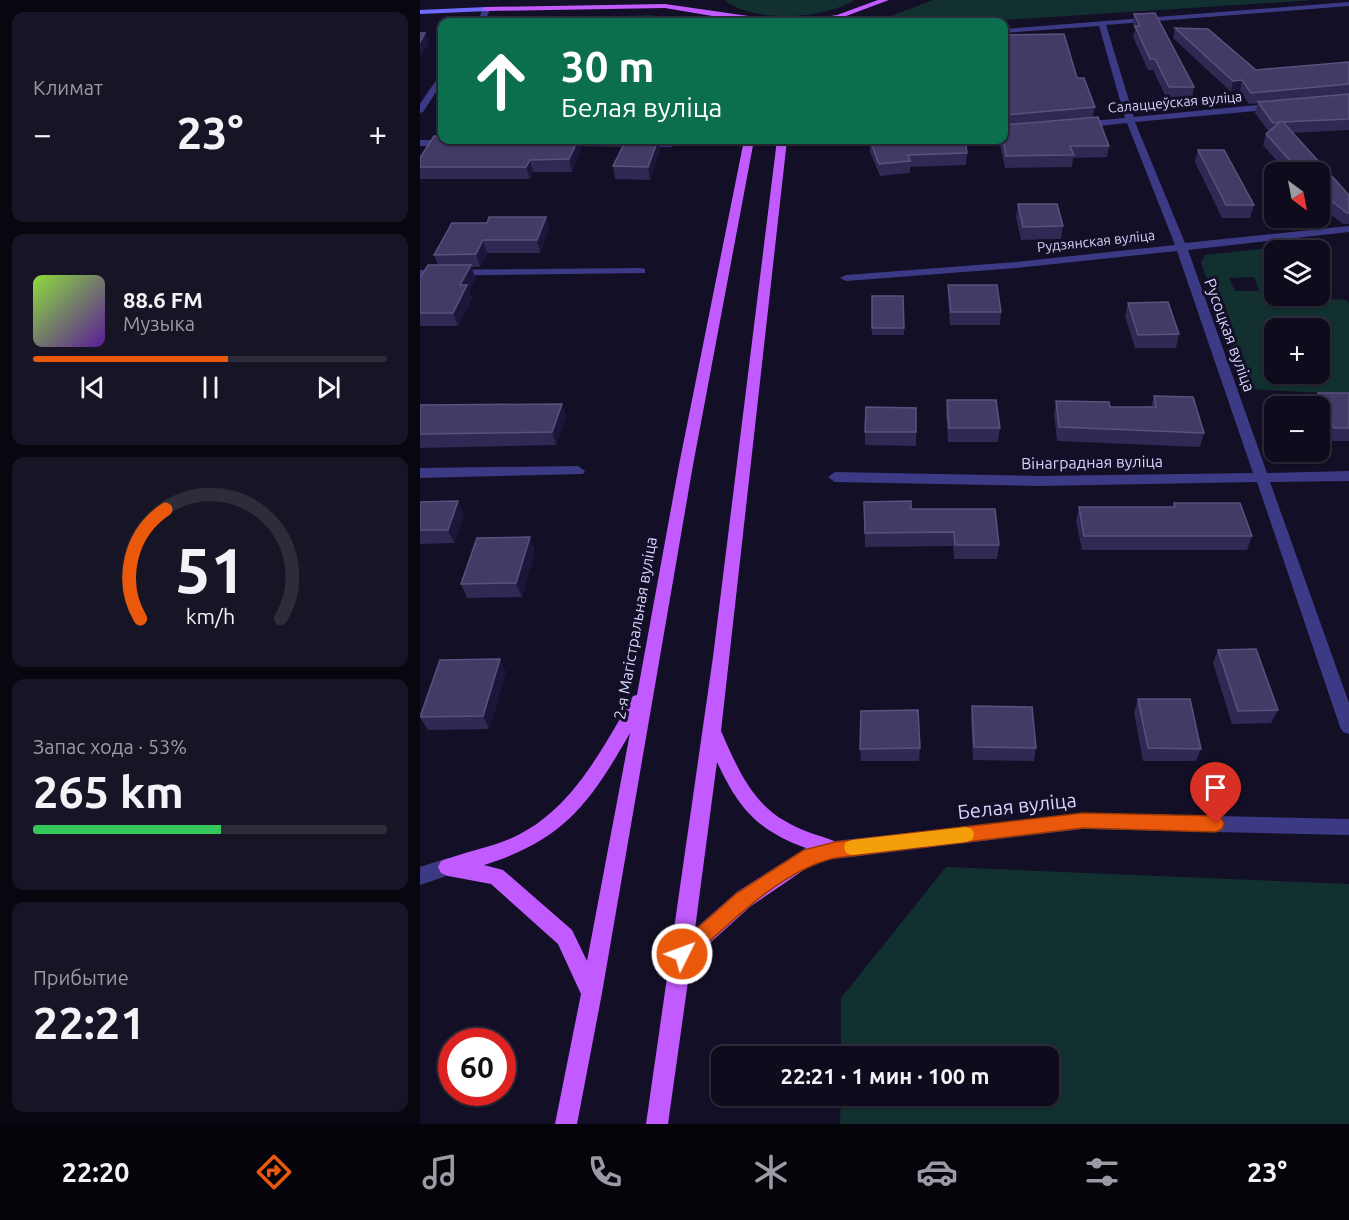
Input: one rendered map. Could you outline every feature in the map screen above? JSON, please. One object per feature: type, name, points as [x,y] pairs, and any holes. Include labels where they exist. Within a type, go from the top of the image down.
[{"type":"main road","points":[[486,9],[590,0]]},
{"type":"main road","points":[[831,18],[856,11],[873,0]]},
{"type":"main road","points":[[840,18],[885,0]]},
{"type":"main road","points":[[486,9],[665,6],[732,18]]},
{"type":"main road","points":[[710,6],[739,18]]},
{"type":"main road","name":"2-я Магістральная вуліца","points":[[566,1124],[748,144]]},
{"type":"main road","points":[[657,1124],[712,730],[781,144]]},
{"type":"main road","points":[[448,867],[527,839],[559,816],[597,773],[645,692]]},
{"type":"main road","points":[[712,730],[732,776],[753,806],[777,827],[835,850]]},
{"type":"main road","points":[[682,954],[744,899],[810,855],[835,850]]},
{"type":"main road","points":[[448,867],[496,876],[536,910],[565,937],[592,993]]},
{"type":"street","points":[[1008,30],[1349,4]]},
{"type":"street","points":[[420,12],[486,9],[483,18]]},
{"type":"street","name":"Русоцкая вуліца","points":[[1102,23],[1130,120],[1181,246],[1349,727]]},
{"type":"street","points":[[420,110],[438,84]]},
{"type":"street","name":"Салаццеўская вуліца","points":[[1073,125],[1292,105]]},
{"type":"street","points":[[420,143],[438,143]]},
{"type":"street","points":[[552,144],[672,144]]},
{"type":"street","name":"Рудзянская вуліца","points":[[846,278],[1016,265],[1349,229]]},
{"type":"street","points":[[420,273],[641,271]]},
{"type":"street","points":[[420,473],[578,471]]},
{"type":"street","name":"Вінаградная вуліца","points":[[835,477],[1039,481],[1349,476]]},
{"type":"street","name":"Белая вуліца","points":[[835,850],[1083,821],[1349,827]]},
{"type":"street","points":[[420,876],[448,867]]},
{"type":"green space","points":[[724,0],[855,0],[808,15],[771,16],[737,8]]},
{"type":"green space","points":[[933,0],[1316,0],[1008,20],[886,18]]},
{"type":"green space","points":[[651,15],[669,18],[586,18]]},
{"type":"green space","points":[[1264,249],[1264,306],[1330,306],[1330,299],[1347,300],[1349,304],[1349,394],[1246,389],[1201,262],[1205,255]],"holes":[[[1254,277],[1259,291],[1235,291],[1229,278]]]},
{"type":"green space","points":[[946,867],[1349,884],[1349,1124],[840,1124],[841,1106],[1059,1106],[1059,1046],[841,1046],[841,998]]},
{"type":"building","points":[[1155,13],[1194,87],[1169,87],[1155,59],[1150,59],[1135,26],[1140,26],[1134,14]]},
{"type":"building","points":[[1175,28],[1208,29],[1256,70],[1349,62],[1349,84],[1251,93],[1242,80],[1233,81]]},
{"type":"building","points":[[1064,34],[1077,78],[1084,78],[1095,107],[1008,115],[1008,35]]},
{"type":"building","points":[[1349,94],[1349,119],[1283,122],[1319,162],[1291,162],[1266,134],[1280,122],[1273,123],[1258,102]]},
{"type":"building","points":[[1098,117],[1109,146],[1070,146],[1074,155],[1006,156],[1004,144],[1008,144],[1008,125]]},
{"type":"building","points":[[434,136],[438,136],[438,144],[576,144],[569,159],[530,160],[526,167],[420,167],[420,158]]},
{"type":"building","points":[[624,144],[657,144],[648,167],[613,166]]},
{"type":"building","points":[[872,144],[966,144],[967,153],[908,155],[910,161],[879,164]]},
{"type":"building","points":[[1198,150],[1224,150],[1254,205],[1226,205]]},
{"type":"building","points":[[1330,174],[1349,195],[1349,213],[1330,200]]},
{"type":"building","points":[[1018,204],[1057,204],[1063,226],[1023,227]]},
{"type":"building","points":[[489,217],[546,217],[537,240],[483,240],[476,254],[434,255],[452,223],[487,223]]},
{"type":"building","points":[[428,265],[471,265],[460,285],[467,285],[453,313],[420,313],[420,278]]},
{"type":"building","points":[[948,285],[997,285],[1001,312],[951,312]]},
{"type":"building","points":[[872,296],[903,296],[904,328],[872,328]]},
{"type":"building","points":[[1168,302],[1179,334],[1138,335],[1128,303]]},
{"type":"building","points":[[1318,393],[1349,393],[1349,428],[1334,428],[1330,419],[1330,396],[1319,396]]},
{"type":"building","points":[[1154,396],[1193,397],[1204,433],[1059,427],[1056,401],[1109,402],[1110,407],[1156,407]]},
{"type":"building","points":[[947,400],[996,400],[1000,428],[949,428]]},
{"type":"building","points":[[562,404],[552,432],[420,434],[420,405]]},
{"type":"building","points":[[866,407],[916,408],[916,432],[865,432]]},
{"type":"building","points":[[458,501],[448,530],[420,530],[420,502]]},
{"type":"building","points":[[911,501],[911,509],[995,509],[999,545],[955,545],[954,532],[865,533],[864,502]]},
{"type":"building","points":[[1174,503],[1240,503],[1252,536],[1084,536],[1079,507],[1175,507]]},
{"type":"building","points":[[530,537],[516,583],[461,584],[477,538]]},
{"type":"building","points":[[1256,649],[1278,710],[1238,711],[1218,650]]},
{"type":"building","points":[[500,659],[483,716],[420,717],[440,660]]},
{"type":"building","points":[[1138,699],[1190,699],[1201,749],[1148,748]]},
{"type":"building","points":[[972,706],[1032,707],[1036,748],[974,747]]},
{"type":"building","points":[[918,710],[920,748],[860,749],[861,711]]},
{"type":"slow traffic","points":[[852,847],[966,834]]},
{"type":"route","points":[[682,954],[744,899],[810,855],[835,850],[1083,821],[1216,824]]}]
